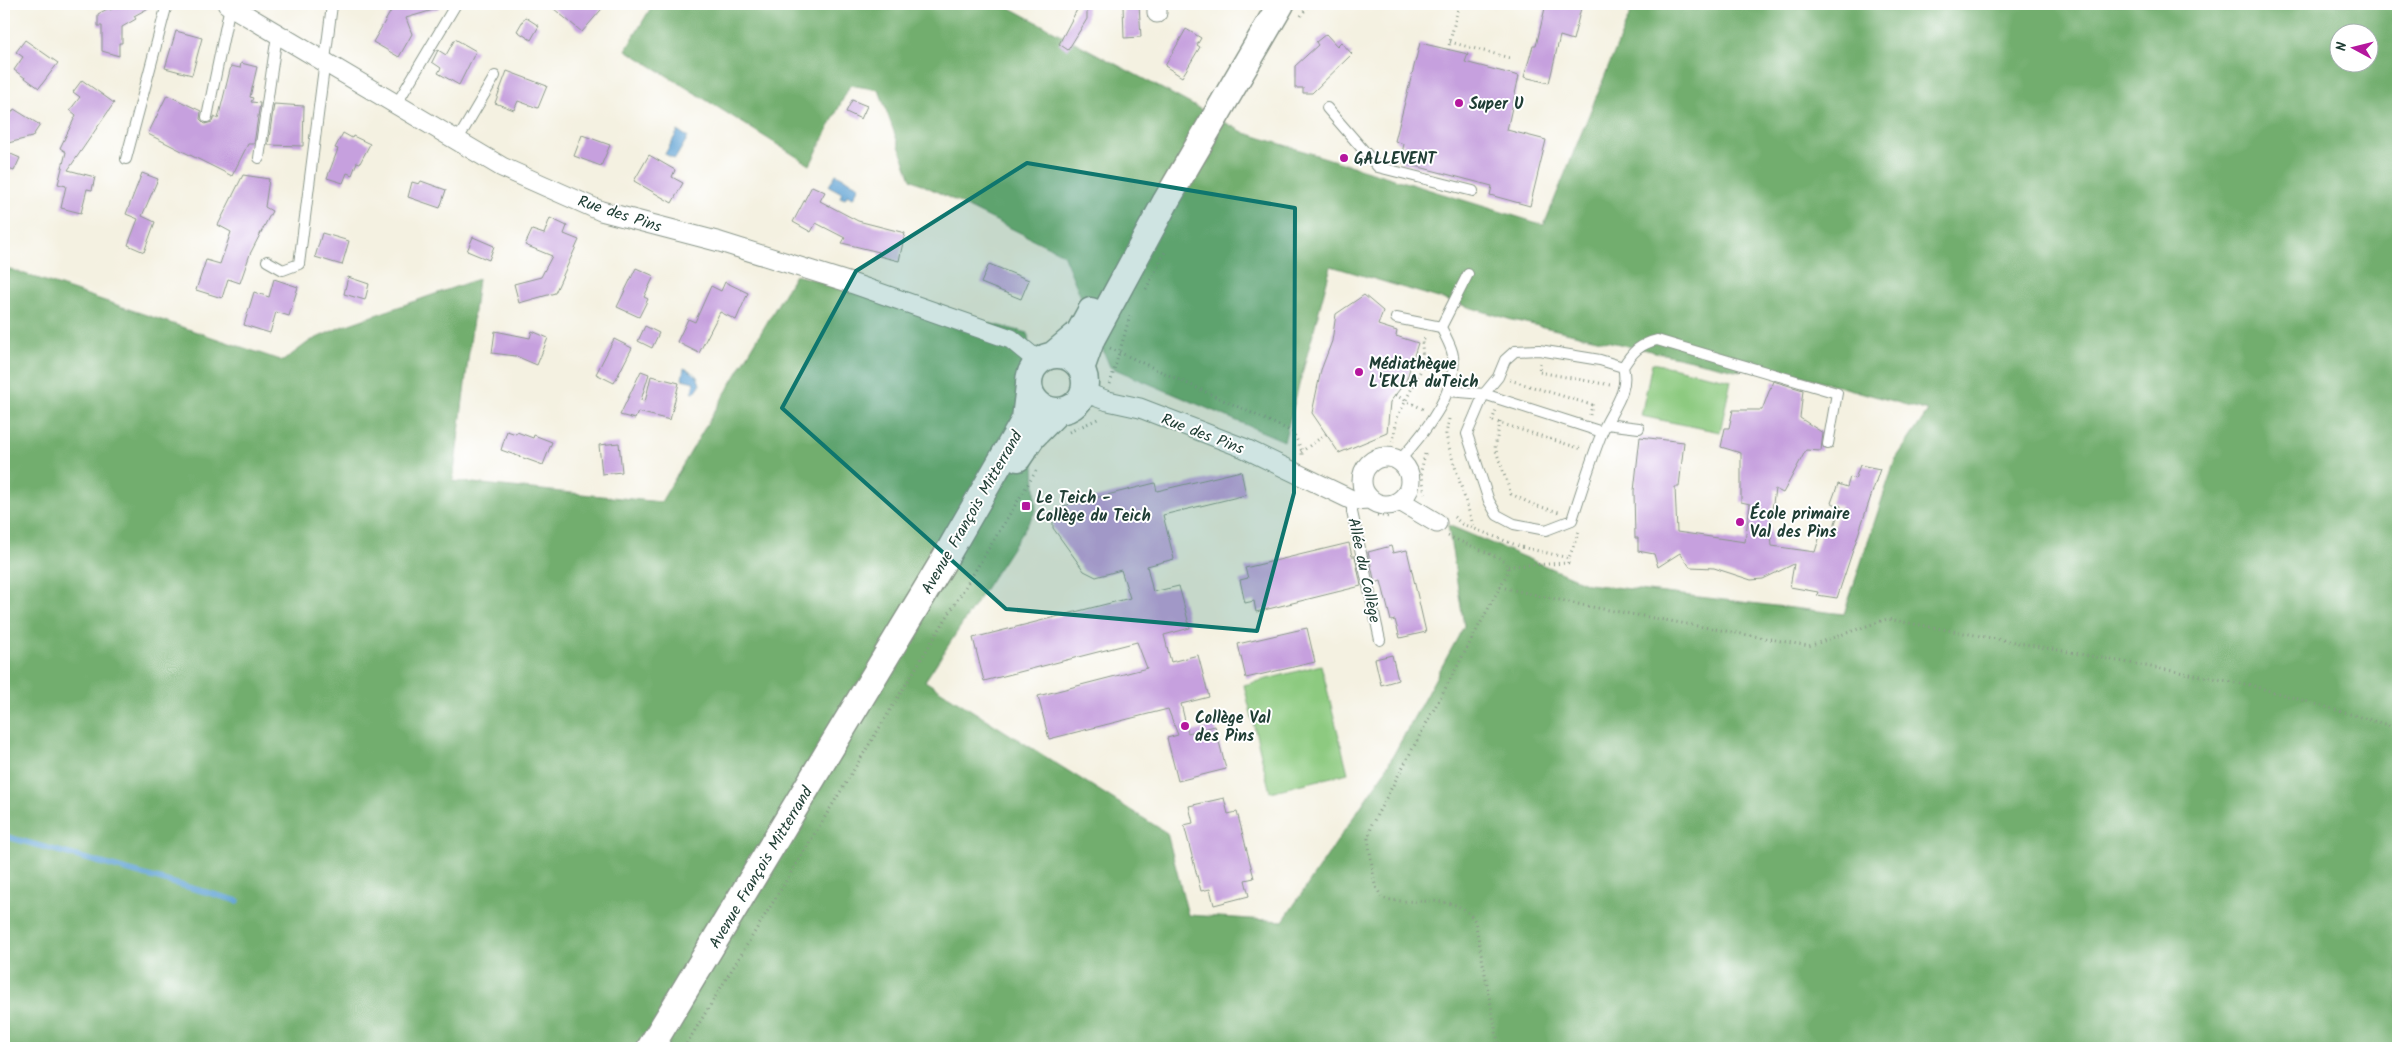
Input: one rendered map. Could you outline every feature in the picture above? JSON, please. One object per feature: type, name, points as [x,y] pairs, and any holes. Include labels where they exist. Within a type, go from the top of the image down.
[{"type":"main road","points":[[1060,423],[1035,401],[1040,368],[1079,333],[1158,194],[1232,88],[1290,12]]},
{"type":"main road","points":[[1083,380],[1092,338],[1166,201],[1232,88]]},
{"type":"main road","points":[[1040,368],[1069,358],[1083,380]]},
{"type":"main road","name":"Avenue François Mitterrand","points":[[650,1048],[869,685],[1025,419],[1040,368]]},
{"type":"main road","name":"Avenue François Mitterrand","points":[[869,685],[948,570],[1033,436],[1060,423],[1074,406],[1083,380]]},
{"type":"street","name":"Rue des Pins","points":[[228,5],[502,168],[601,211],[720,242],[851,283],[1011,339],[1040,368]]},
{"type":"street","name":"Rue des Pins","points":[[1083,380],[1108,401],[1140,408],[1244,448],[1320,483],[1358,504]]},
{"type":"street","points":[[1362,476],[1370,463],[1376,459],[1395,459],[1408,472],[1410,480],[1410,487],[1399,510],[1438,518]]},
{"type":"street","name":"Rue des Pins","points":[[1320,483],[1346,482],[1362,476]]},
{"type":"street","name":"Allée du Collège","points":[[1362,476],[1358,504],[1385,506],[1399,510]]},
{"type":"lane","points":[[126,159],[167,4]]},
{"type":"lane","points":[[396,106],[456,4]]},
{"type":"lane","points":[[207,117],[228,5]]},
{"type":"lane","points":[[267,261],[283,270],[299,264],[332,5]]},
{"type":"lane","points":[[259,158],[277,35]]},
{"type":"lane","points":[[457,141],[495,76]]},
{"type":"lane","points":[[1327,108],[1378,167],[1473,190]]},
{"type":"lane","points":[[1395,459],[1420,438],[1448,391],[1452,376],[1453,356],[1441,327],[1468,274]]},
{"type":"lane","points":[[1396,318],[1441,327]]},
{"type":"lane","points":[[1623,367],[1600,360],[1539,350],[1515,351],[1505,360],[1498,377],[1484,394],[1467,434],[1488,501],[1497,515],[1514,524],[1546,530],[1572,520],[1610,409],[1620,401],[1626,378],[1623,367],[1632,353],[1645,343],[1657,340],[1837,393],[1828,444]]},
{"type":"lane","points":[[1448,391],[1484,394],[1604,428],[1639,428]]},
{"type":"lane","name":"Allée du Collège","points":[[1358,504],[1380,640]]},
{"type":"path","points":[[1290,12],[1308,4]]},
{"type":"path","points":[[1448,50],[1459,4]]},
{"type":"path","points":[[1450,42],[1510,58]]},
{"type":"path","points":[[1145,290],[1164,258],[1168,242]]},
{"type":"path","points":[[1060,423],[1102,417],[1108,401],[1107,392],[1131,314]]},
{"type":"path","points":[[1395,459],[1397,418],[1423,366],[1422,341],[1441,327]]},
{"type":"path","points":[[1092,338],[1118,353],[1293,432],[1302,451],[1299,473]]},
{"type":"path","points":[[1492,421],[1507,379],[1592,405],[1590,415],[1593,417],[1610,409],[1613,386],[1539,372],[1541,357]]},
{"type":"path","points":[[1395,395],[1435,415],[1450,416],[1446,434],[1474,528]]},
{"type":"path","points":[[1474,418],[1500,422],[1594,452]]},
{"type":"path","points":[[1500,422],[1495,448],[1511,494],[1534,505],[1555,510],[1581,524],[1568,563],[1508,566]]},
{"type":"path","points":[[1282,465],[1326,434]]},
{"type":"path","points":[[1426,451],[1422,460],[1421,471],[1423,490],[1435,506],[1438,518],[1434,528],[1502,559],[1508,566],[1508,572],[1372,824],[1368,839],[1376,885],[1382,898],[1395,902],[1438,901],[1468,910],[1475,921],[1499,1048]]},
{"type":"path","points":[[684,1048],[1038,468]]},
{"type":"path","points":[[1358,504],[1399,510]]},
{"type":"path","points":[[1438,518],[1474,528],[1521,548],[1569,558]]},
{"type":"path","points":[[1500,587],[1592,607],[1809,646],[1887,619],[2250,684],[2398,728]]},
{"type":"highlighted area","points":[[1027,163],[1295,208],[1294,493],[1257,631],[1006,609],[782,408],[856,271]]},
{"type":"green space","points":[[653,4],[871,4],[882,9],[890,4],[1003,4],[1245,133],[1544,225],[1634,4],[2398,4],[2398,1048],[4,1048],[4,267],[283,361],[310,341],[341,327],[478,279],[453,481],[661,502],[795,275],[1028,333],[1036,511],[925,681],[1167,833],[1188,915],[1283,921],[1384,772],[1464,626],[1448,525],[1588,584],[1844,614],[1895,460],[1928,411],[1745,360],[1740,371],[1512,320],[1331,266],[1284,441],[1110,367],[1063,254],[911,179],[879,90],[850,85],[810,165],[626,50]]},
{"type":"green space","points":[[1652,363],[1731,380],[1720,432],[1641,416]]},
{"type":"green space","points":[[1321,665],[1348,773],[1270,792],[1244,685]]},
{"type":"water","points":[[678,131],[688,137],[675,159],[665,154]]},
{"type":"water","points":[[836,174],[859,186],[853,198],[847,195],[845,199],[840,197],[842,193],[829,186]]},
{"type":"water","points":[[684,368],[692,372],[698,379],[700,385],[695,392],[692,392],[694,382],[682,379]]},
{"type":"building","points":[[121,4],[156,4],[134,16],[136,19],[122,27],[122,43],[119,43],[119,56],[102,51],[102,26],[98,26],[98,14]]},
{"type":"building","points":[[395,4],[440,4],[440,8],[406,18],[412,34],[399,57],[373,42]]},
{"type":"building","points":[[548,4],[606,4],[582,32]]},
{"type":"building","points":[[1080,4],[1087,4],[1087,19],[1068,50],[1059,44]]},
{"type":"building","points":[[1123,4],[1139,4],[1141,37],[1124,38]]},
{"type":"building","points":[[1546,4],[1582,4],[1573,40],[1560,36],[1549,83],[1524,77],[1533,46],[1536,46]]},
{"type":"building","points":[[525,17],[539,26],[531,40],[517,31]]},
{"type":"building","points":[[1186,29],[1201,38],[1197,45],[1200,47],[1182,77],[1165,66]]},
{"type":"building","points":[[176,31],[202,38],[192,75],[165,68]]},
{"type":"building","points":[[1326,34],[1337,46],[1341,42],[1352,54],[1312,93],[1303,93],[1303,88],[1295,88],[1295,66],[1318,45],[1316,42]]},
{"type":"building","points":[[455,39],[476,51],[459,85],[438,73],[441,68],[432,62],[438,50],[446,55]]},
{"type":"building","points":[[25,40],[58,63],[39,88],[14,70],[23,57],[16,52]]},
{"type":"building","name":"Super U","points":[[1420,43],[1468,54],[1465,62],[1519,76],[1507,130],[1546,140],[1530,206],[1490,195],[1492,186],[1400,162],[1404,144],[1395,141]]},
{"type":"building","points":[[241,63],[257,67],[250,97],[253,98],[251,102],[260,103],[254,144],[248,144],[232,176],[148,134],[167,95],[201,111],[200,119],[205,124],[212,122],[214,117],[218,119],[231,66],[240,68]]},
{"type":"building","points":[[507,71],[547,86],[538,108],[518,101],[514,110],[495,103]]},
{"type":"building","points":[[82,80],[114,103],[68,170],[95,177],[92,190],[87,189],[81,213],[61,208],[66,186],[58,184],[66,152],[60,148],[76,115],[70,110],[80,97],[73,92]]},
{"type":"building","points":[[852,100],[867,106],[861,119],[846,112]]},
{"type":"building","points":[[274,104],[304,106],[303,146],[268,145]]},
{"type":"building","points":[[14,109],[40,125],[32,137],[4,144],[4,126]]},
{"type":"building","points":[[343,133],[370,144],[360,163],[357,162],[352,175],[347,173],[343,183],[327,178],[338,149],[335,148]]},
{"type":"building","points":[[582,135],[610,145],[601,166],[574,156]]},
{"type":"building","points":[[4,151],[20,158],[14,171],[4,167]]},
{"type":"building","points":[[649,155],[675,170],[672,177],[683,183],[672,203],[634,181]]},
{"type":"building","points":[[142,173],[158,179],[142,216],[155,222],[144,252],[128,245],[138,219],[126,214]]},
{"type":"building","points":[[243,175],[269,179],[265,207],[272,211],[250,254],[240,283],[228,279],[222,298],[196,290],[206,260],[220,264],[231,232],[218,225]]},
{"type":"building","points":[[421,181],[446,190],[440,208],[408,197],[412,182],[419,184]]},
{"type":"building","points":[[812,186],[825,192],[820,201],[858,221],[905,233],[899,261],[879,256],[879,252],[842,243],[845,238],[816,223],[811,232],[793,222]]},
{"type":"building","points":[[550,218],[567,226],[564,234],[579,240],[555,293],[519,303],[514,284],[541,277],[552,256],[525,245],[532,230],[544,234]]},
{"type":"building","points":[[322,233],[349,241],[342,265],[315,257]]},
{"type":"building","points":[[473,237],[494,246],[489,260],[467,251]]},
{"type":"building","points":[[989,264],[1029,280],[1021,299],[981,283]]},
{"type":"building","points":[[636,268],[654,276],[644,297],[648,299],[639,317],[617,307]]},
{"type":"building","points":[[348,277],[369,284],[365,300],[344,294]]},
{"type":"building","points":[[274,279],[298,287],[289,316],[276,312],[270,333],[244,325],[254,292],[269,297]]},
{"type":"building","points":[[725,282],[748,293],[736,320],[720,312],[699,353],[677,342],[688,319],[695,322],[711,286],[721,291]]},
{"type":"building","points":[[1364,295],[1383,311],[1378,325],[1397,331],[1396,336],[1418,343],[1406,381],[1390,402],[1387,433],[1339,453],[1312,413],[1321,370],[1332,341],[1336,314]]},
{"type":"building","points":[[645,326],[659,333],[652,348],[638,341]]},
{"type":"building","points":[[495,331],[530,338],[532,331],[548,338],[537,365],[516,356],[492,353]]},
{"type":"building","points":[[614,339],[632,348],[614,383],[596,374]]},
{"type":"building","points":[[641,371],[649,374],[641,400],[645,402],[651,376],[679,383],[670,420],[638,412],[635,419],[620,415]]},
{"type":"building","points":[[1773,381],[1803,390],[1800,418],[1823,433],[1821,451],[1806,450],[1783,493],[1775,489],[1770,524],[1772,546],[1815,552],[1822,529],[1832,532],[1841,506],[1831,503],[1838,484],[1847,487],[1850,477],[1855,479],[1860,465],[1880,469],[1837,598],[1817,595],[1818,592],[1790,587],[1794,564],[1763,579],[1751,580],[1714,568],[1690,567],[1680,553],[1658,567],[1654,554],[1638,551],[1638,538],[1635,538],[1634,491],[1640,437],[1684,442],[1679,487],[1675,487],[1677,532],[1745,542],[1750,504],[1741,502],[1741,453],[1721,447],[1725,428],[1729,428],[1733,410],[1762,410]]},
{"type":"building","points":[[507,431],[516,434],[517,432],[533,438],[534,435],[552,442],[543,465],[501,450]]},
{"type":"building","points":[[619,443],[622,472],[602,474],[599,445]]},
{"type":"building","points":[[1241,471],[1246,495],[1163,515],[1174,559],[1147,566],[1153,592],[1179,586],[1190,628],[1164,635],[1171,662],[1198,655],[1209,697],[1181,704],[1188,733],[1215,726],[1226,769],[1178,781],[1167,738],[1178,735],[1168,709],[1049,739],[1038,696],[1147,668],[1137,642],[984,681],[973,638],[1130,598],[1121,570],[1096,577],[1084,571],[1053,528],[1053,518],[1063,506],[1155,483],[1157,491]]},
{"type":"building","points":[[1349,543],[1352,556],[1355,556],[1361,586],[1256,612],[1254,601],[1245,603],[1240,580],[1248,578],[1245,568]]},
{"type":"building","points":[[1391,546],[1393,553],[1407,550],[1426,632],[1400,638],[1395,620],[1391,621],[1381,581],[1375,583],[1368,552]]},
{"type":"building","points":[[1307,628],[1315,662],[1246,678],[1238,644]]},
{"type":"building","points":[[1392,655],[1398,680],[1381,685],[1375,659]]},
{"type":"building","points":[[1224,798],[1228,814],[1237,812],[1254,878],[1245,880],[1249,896],[1214,905],[1210,889],[1201,891],[1184,825],[1193,823],[1189,806]]},
{"type":"waterway","points":[[4,836],[238,901]]},
{"type":"place","name":"Super U","points":[[1459,103]]},
{"type":"place","name":"GALLEVENT","points":[[1344,158]]},
{"type":"place","name":"Médiathèque L'EKLA duTeich","points":[[1359,372]]},
{"type":"place","name":"Le Teich - Collège du Teich","points":[[1026,506]]},
{"type":"place","name":"École primaire Val des Pins","points":[[1740,522]]},
{"type":"place","name":"Collège Val des Pins","points":[[1185,726]]}]
